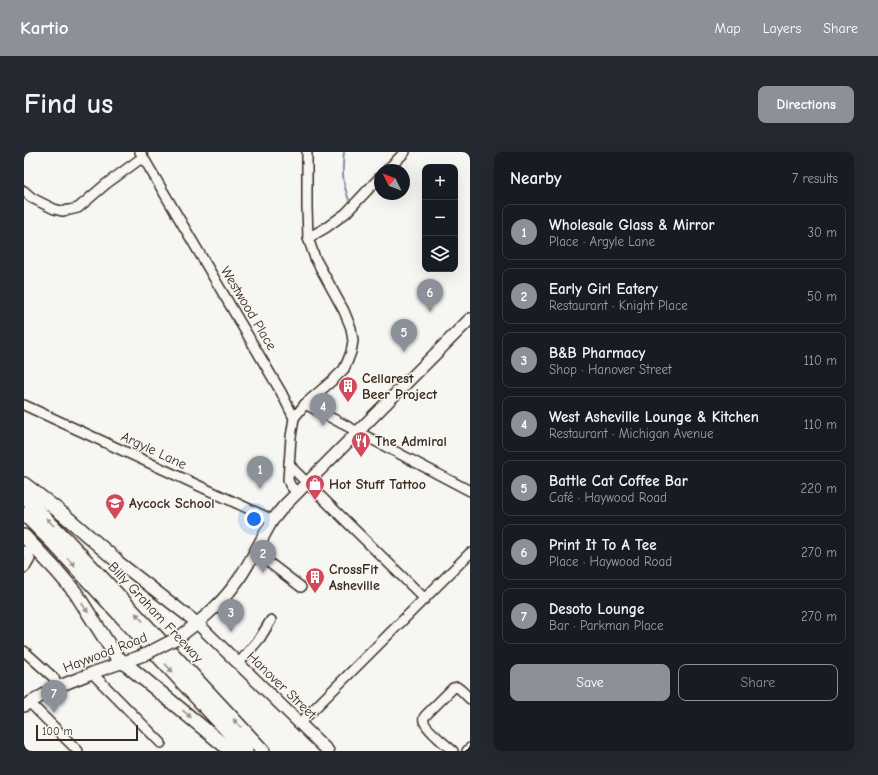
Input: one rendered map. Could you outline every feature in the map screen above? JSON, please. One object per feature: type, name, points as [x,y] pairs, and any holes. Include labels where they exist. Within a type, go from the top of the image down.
[{"type":"highway","points":[[24,484],[64,515],[116,560]]},
{"type":"highway","name":"Billy Graham Freeway","points":[[24,497],[64,537],[264,751]]},
{"type":"highway","name":"Billy Graham Freeway","points":[[24,514],[66,557],[246,751]]},
{"type":"highway","points":[[24,536],[75,592],[116,656],[231,751]]},
{"type":"main road","name":"Haywood Road","points":[[27,704],[57,687],[144,655],[179,637],[197,624],[224,598],[234,586],[273,520],[283,507],[470,319]]},
{"type":"main road","name":"Hanover Street","points":[[116,560],[197,624],[239,663],[328,751]]},
{"type":"street","points":[[297,492],[290,485],[288,480],[291,432],[294,418],[306,404],[344,369],[351,352],[353,341],[351,328],[344,311],[315,258],[308,238],[307,152]]},
{"type":"street","points":[[393,164],[405,152]]},
{"type":"street","points":[[24,191],[32,198],[54,209],[62,211],[78,208],[142,155]]},
{"type":"street","name":"Westwood Place","points":[[142,155],[281,392],[294,418]]},
{"type":"street","points":[[308,238],[327,227],[346,213],[374,183]]},
{"type":"street","points":[[306,404],[470,492]]},
{"type":"street","name":"Argyle Lane","points":[[24,405],[273,520]]},
{"type":"street","points":[[289,463],[294,470],[425,599]]},
{"type":"street","points":[[24,551],[30,559],[24,568]]},
{"type":"street","points":[[255,552],[301,586]]},
{"type":"street","points":[[300,723],[468,558]]},
{"type":"street","points":[[239,663],[260,638],[271,620]]},
{"type":"street","points":[[24,650],[54,678],[57,687]]},
{"type":"street","points":[[92,673],[162,743]]},
{"type":"street","points":[[453,751],[427,728],[423,719],[453,688],[457,687],[470,699]]},
{"type":"street","points":[[27,704],[78,751]]},
{"type":"street","points":[[467,751],[470,748]]},
{"type":"waterway","points":[[344,152],[343,176],[349,200]]},
{"type":"place","name":"Print It To A Tee","points":[[430,312]]},
{"type":"place","name":"Battle Cat Coffee Bar","points":[[404,352]]},
{"type":"place","name":"Cellarest Beer Project","points":[[348,403]]},
{"type":"place","name":"West Asheville Lounge & Kitchen","points":[[323,426]]},
{"type":"place","name":"The Admiral","points":[[361,458]]},
{"type":"place","name":"Wholesale Glass & Mirror","points":[[260,489]]},
{"type":"place","name":"Hot Stuff Tattoo","points":[[315,501]]},
{"type":"place","name":"Aycock School","points":[[115,520]]},
{"type":"place","name":"Early Girl Eatery","points":[[263,573]]},
{"type":"place","name":"CrossFit Asheville","points":[[315,594]]},
{"type":"place","name":"B&B Pharmacy","points":[[231,632]]},
{"type":"place","name":"Desoto Lounge","points":[[54,713]]}]
